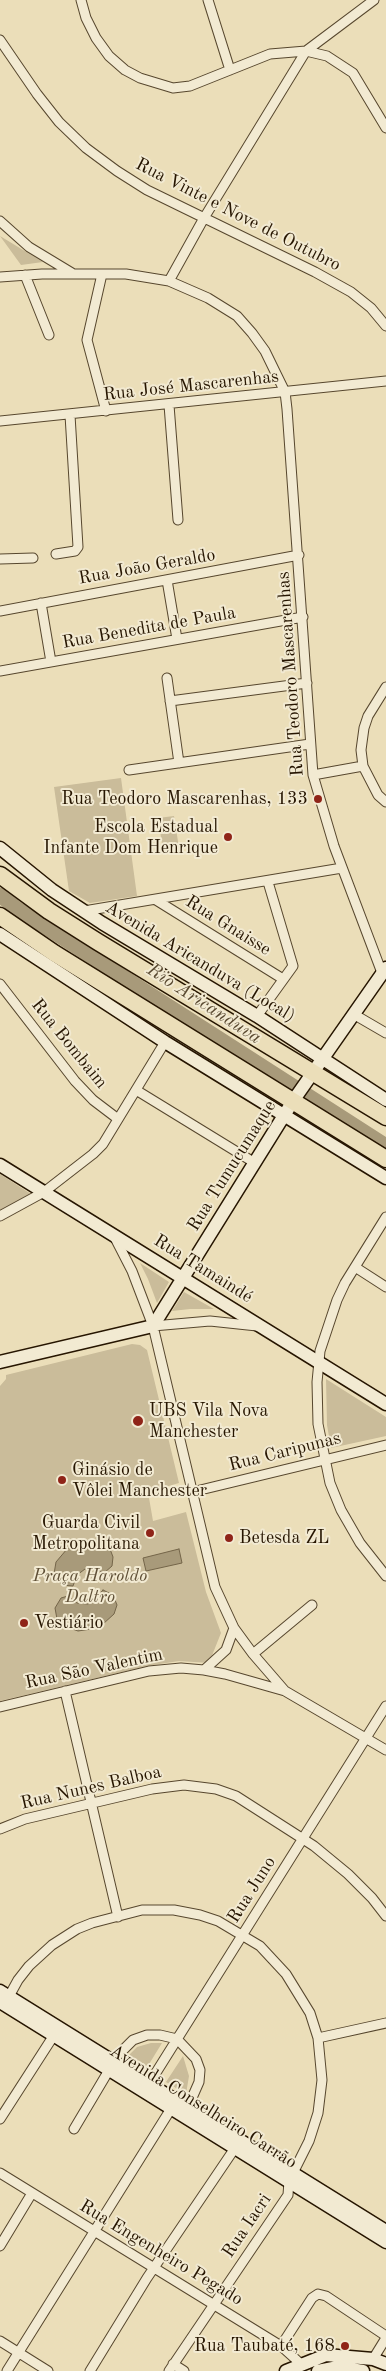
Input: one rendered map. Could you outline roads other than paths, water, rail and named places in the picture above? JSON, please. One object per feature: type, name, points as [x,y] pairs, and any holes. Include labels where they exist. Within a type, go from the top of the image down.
[{"type":"highway","points":[[0,867],[49,911]]},
{"type":"highway","points":[[0,875],[49,911],[170,987],[315,1069],[386,1117]]},
{"type":"highway","points":[[0,916],[54,953],[296,1097],[386,1159]]},
{"type":"main road","name":"Avenida Aricanduva (Local)","points":[[0,848],[52,890],[84,911],[257,1016],[315,1069],[386,1100]]},
{"type":"main road","points":[[0,935],[165,1042],[386,1178]]},
{"type":"main road","name":"Rua Tumucumaque","points":[[153,1326],[284,1115],[384,971]]},
{"type":"main road","name":"Rua Tamaindé","points":[[0,1165],[386,1404]]},
{"type":"main road","points":[[0,1362],[153,1326]]},
{"type":"main road","name":"Avenida Conselheiro Carrão","points":[[3,1998],[292,2176],[386,2238]]},
{"type":"main road","points":[[286,2371],[326,2355],[373,2359],[386,2364]]},
{"type":"main road","points":[[318,2371],[338,2367],[363,2371]]},
{"type":"street","points":[[81,0],[86,18],[96,38],[109,56],[125,70],[140,78],[173,88],[190,86],[270,54],[306,51],[327,56],[353,73],[386,128]]},
{"type":"street","points":[[208,0],[230,70]]},
{"type":"street","points":[[169,281],[204,218],[306,51],[374,0]]},
{"type":"street","name":"Rua Vinte e Nove de Outubro","points":[[0,40],[36,94],[59,122],[86,148],[147,190],[315,272],[351,292],[371,308],[386,326]]},
{"type":"street","points":[[0,221],[29,247],[75,274]]},
{"type":"street","points":[[102,274],[87,340],[106,411]]},
{"type":"street","points":[[0,277],[126,274],[169,281],[208,298],[236,316],[265,351],[285,392]]},
{"type":"street","points":[[24,275],[49,335]]},
{"type":"street","name":"Rua José Mascarenhas","points":[[0,421],[169,405],[386,381]]},
{"type":"street","name":"Rua Teodoro Mascarenhas","points":[[285,392],[299,555],[313,775],[342,868],[384,971]]},
{"type":"street","points":[[169,405],[178,520]]},
{"type":"street","points":[[56,554],[78,549],[70,415]]},
{"type":"street","name":"Rua João Geraldo","points":[[0,610],[299,555]]},
{"type":"street","points":[[0,559],[33,558]]},
{"type":"street","points":[[168,580],[177,640]]},
{"type":"street","points":[[41,603],[51,662]]},
{"type":"street","name":"Rua Benedita de Paula","points":[[0,671],[303,617]]},
{"type":"street","points":[[167,678],[179,763]]},
{"type":"street","points":[[170,701],[307,683]]},
{"type":"street","points":[[386,687],[374,703],[364,728],[361,750],[363,766],[378,795],[386,802]]},
{"type":"street","points":[[129,770],[310,744]]},
{"type":"street","points":[[313,775],[363,766]]},
{"type":"street","points":[[84,911],[268,882],[342,868]]},
{"type":"street","points":[[257,1016],[292,968],[268,882]]},
{"type":"street","name":"Rua Gnaisse","points":[[156,900],[283,979]]},
{"type":"street","name":"Rua Bombaim","points":[[0,984],[75,1081],[92,1100],[118,1119]]},
{"type":"street","points":[[355,1015],[386,1033]]},
{"type":"street","points":[[0,1216],[44,1192],[103,1144],[165,1042]]},
{"type":"street","points":[[136,1090],[255,1163]]},
{"type":"street","points":[[386,1217],[355,1267],[338,1300],[318,1361],[317,1408],[324,1459],[330,1483],[341,1510],[366,1552],[386,1576]]},
{"type":"street","points":[[112,1234],[132,1272],[153,1326],[215,1587],[234,1628],[285,1692]]},
{"type":"street","points":[[355,1267],[386,1287]]},
{"type":"street","points":[[153,1326],[210,1321],[262,1327]]},
{"type":"street","name":"Rua Caripunas","points":[[192,1492],[386,1445]]},
{"type":"street","points":[[253,1654],[312,1605]]},
{"type":"street","points":[[204,1670],[226,1650],[234,1628]]},
{"type":"street","points":[[256,1682],[262,1664]]},
{"type":"street","name":"Rua São Valentim","points":[[0,1707],[149,1671],[181,1668],[204,1670],[256,1682],[285,1692],[386,1750]]},
{"type":"street","points":[[65,1691],[118,1916]]},
{"type":"street","name":"Rua Juno","points":[[147,2087],[386,1706]]},
{"type":"street","name":"Rua Nunes Balboa","points":[[0,1829],[26,1819],[168,1786],[200,1786],[236,1796],[303,1839],[348,1874],[372,1898],[386,1916]]},
{"type":"street","name":"Rua Iacri","points":[[3,1998],[29,1966],[52,1945],[77,1929],[118,1916],[156,1909],[184,1911],[218,1922],[260,1946],[286,1974],[310,2013],[318,2038],[322,2080],[318,2113],[309,2141],[292,2176],[288,2195],[171,2368]]},
{"type":"street","points":[[318,2038],[386,2022]]},
{"type":"street","points":[[0,2119],[57,2032]]},
{"type":"street","points":[[7,2371],[94,2232],[178,2105],[197,2089],[200,2070],[193,2054],[177,2039],[160,2035],[140,2037],[123,2048],[74,2129]]},
{"type":"street","points":[[90,2371],[154,2269],[238,2143]]},
{"type":"street","name":"Rua Engenheiro Pegado","points":[[0,2173],[282,2346],[302,2364]]},
{"type":"street","points":[[0,2246],[32,2193]]},
{"type":"street","points":[[282,2346],[312,2298],[318,2294],[326,2296],[386,2337],[373,2359]]},
{"type":"street","points":[[0,2341],[48,2371]]},
{"type":"street","points":[[171,2368],[184,2371]]},
{"type":"waterway","name":"Rio Aricanduva","points":[[0,895],[16,908],[386,1146]]},
{"type":"place","name":"Rua Teodoro Mascarenhas, 133","points":[[318,799]]},
{"type":"place","name":"Escola Estadual Infante Dom Henrique","points":[[228,837]]},
{"type":"place","name":"UBS Vila Nova Manchester","points":[[138,1421]]},
{"type":"place","name":"Ginásio de Vôlei Manchester","points":[[62,1480]]},
{"type":"place","name":"Guarda Civil Metropolitana","points":[[150,1533]]},
{"type":"place","name":"Betesda ZL","points":[[229,1538]]},
{"type":"place","name":"Vestiário","points":[[24,1623]]},
{"type":"place","name":"Rua Taubaté, 168","points":[[345,2346]]},
{"type":"park label","name":"Praça Haroldo Daltro","points":[[90,1586]]}]
